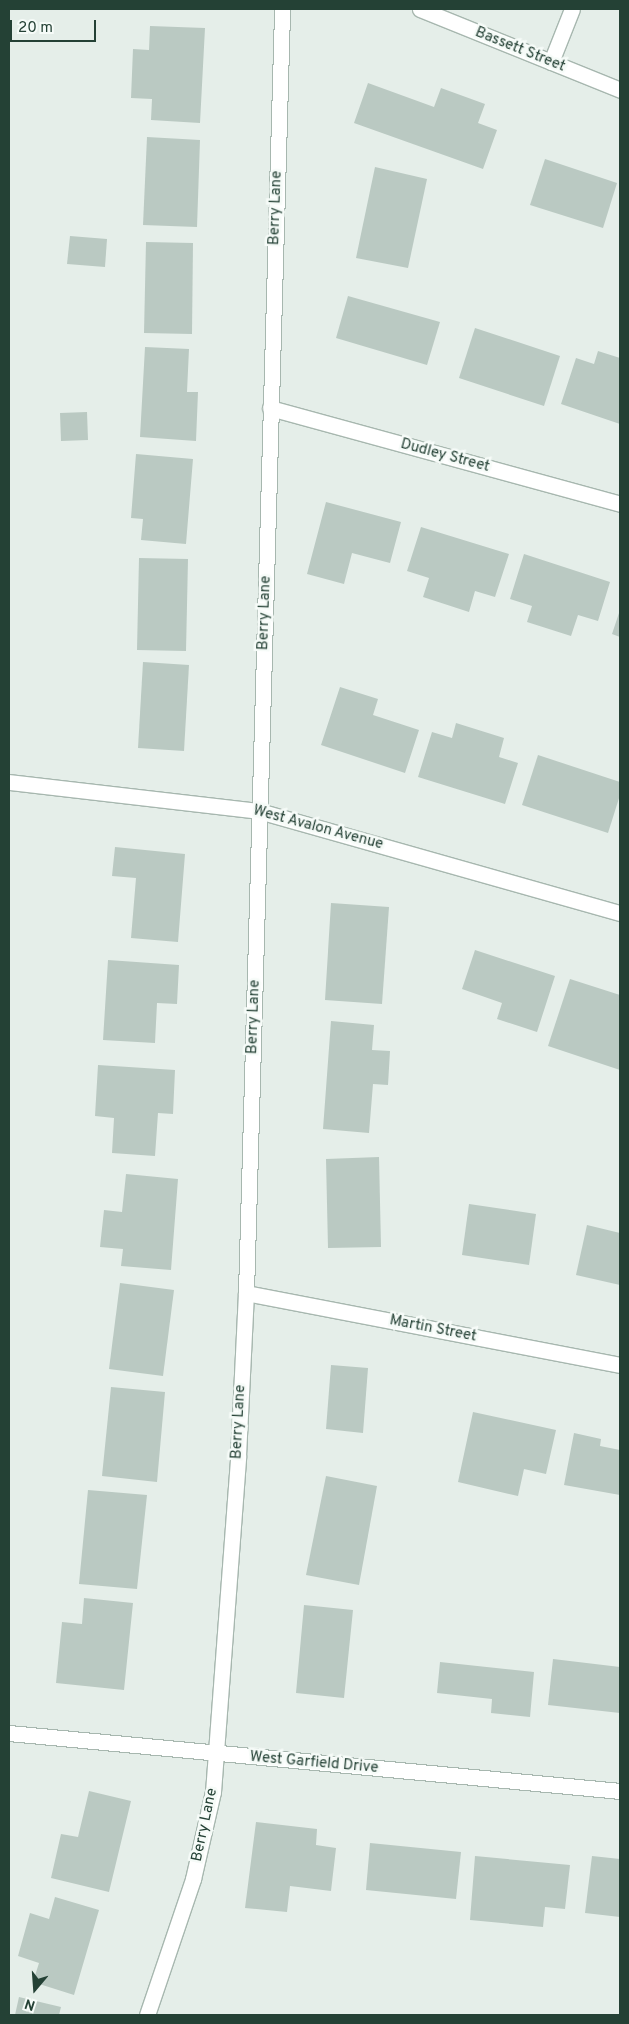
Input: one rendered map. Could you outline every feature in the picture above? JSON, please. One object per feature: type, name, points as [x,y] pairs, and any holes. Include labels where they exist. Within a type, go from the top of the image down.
[{"type":"street","name":"Berry Lane","points":[[147,2015],[202,1844],[213,1792],[238,1456],[246,1293],[282,9]]},
{"type":"street","name":"Bassett Street","points":[[420,9],[620,90]]},
{"type":"street","points":[[551,62],[572,9]]},
{"type":"street","name":"Dudley Street","points":[[270,408],[620,504]]},
{"type":"street","name":"West Avalon Avenue","points":[[9,782],[259,811],[620,913]]},
{"type":"street","name":"Martin Street","points":[[246,1293],[620,1365]]},
{"type":"street","name":"West Garfield Drive","points":[[9,1733],[620,1791]]},
{"type":"building","points":[[150,26],[205,28],[200,123],[151,120],[152,99],[131,98],[133,49],[149,50]]},
{"type":"building","points":[[368,83],[434,107],[441,88],[485,104],[478,123],[497,130],[483,169],[354,123]]},
{"type":"building","points":[[147,137],[200,140],[197,227],[143,225]]},
{"type":"building","points":[[545,159],[617,183],[603,228],[530,205]]},
{"type":"building","points":[[375,167],[427,179],[408,268],[356,258]]},
{"type":"building","points":[[70,236],[107,239],[105,267],[67,264]]},
{"type":"building","points":[[146,242],[193,243],[192,334],[144,333]]},
{"type":"building","points":[[348,296],[440,322],[427,365],[336,338]]},
{"type":"building","points":[[475,328],[560,356],[544,406],[459,378]]},
{"type":"building","points":[[145,347],[189,349],[187,392],[198,392],[196,441],[140,437]]},
{"type":"building","points":[[598,351],[620,358],[620,424],[561,404],[576,358],[594,364]]},
{"type":"building","points":[[87,412],[88,440],[61,441],[60,413]]},
{"type":"building","points":[[136,454],[193,459],[186,544],[141,540],[143,519],[131,518]]},
{"type":"building","points":[[326,502],[401,522],[390,563],[352,553],[344,584],[307,574]]},
{"type":"building","points":[[421,527],[509,554],[495,597],[475,591],[469,612],[423,597],[429,578],[407,571]]},
{"type":"building","points":[[524,554],[610,582],[598,621],[578,615],[571,636],[527,622],[532,606],[510,599]]},
{"type":"building","points":[[139,558],[188,559],[186,651],[137,650]]},
{"type":"building","points":[[620,610],[620,637],[612,634]]},
{"type":"building","points":[[143,662],[189,665],[184,751],[138,748]]},
{"type":"building","points":[[340,687],[378,699],[373,715],[419,730],[405,773],[321,745]]},
{"type":"building","points":[[456,723],[504,738],[499,757],[518,763],[505,804],[418,777],[432,732],[452,738]]},
{"type":"building","points":[[538,755],[620,782],[620,795],[608,833],[522,805]]},
{"type":"building","points":[[115,847],[185,854],[178,942],[131,938],[136,878],[112,876]]},
{"type":"building","points":[[331,903],[389,907],[382,1004],[325,1000]]},
{"type":"building","points":[[475,950],[555,976],[537,1032],[497,1019],[502,1003],[462,989]]},
{"type":"building","points":[[108,960],[179,965],[177,1004],[157,1003],[155,1043],[103,1040]]},
{"type":"building","points":[[570,979],[620,995],[620,1070],[548,1046]]},
{"type":"building","points":[[331,1021],[374,1025],[372,1050],[390,1051],[388,1085],[373,1084],[369,1133],[323,1129]]},
{"type":"building","points":[[98,1065],[175,1070],[173,1114],[158,1113],[155,1156],[112,1153],[114,1118],[95,1116]]},
{"type":"building","points":[[379,1157],[381,1247],[328,1248],[326,1159]]},
{"type":"building","points":[[126,1174],[178,1179],[171,1270],[121,1266],[123,1249],[100,1247],[104,1210],[122,1212]]},
{"type":"building","points":[[469,1204],[536,1214],[529,1265],[462,1255]]},
{"type":"building","points":[[587,1225],[620,1233],[620,1285],[576,1275]]},
{"type":"building","points":[[120,1283],[174,1290],[163,1376],[109,1369]]},
{"type":"building","points":[[331,1365],[368,1368],[363,1433],[326,1429]]},
{"type":"building","points":[[111,1387],[165,1392],[157,1482],[102,1476]]},
{"type":"building","points":[[473,1412],[556,1430],[546,1474],[524,1469],[518,1496],[458,1482]]},
{"type":"building","points":[[574,1433],[601,1439],[600,1446],[620,1450],[620,1495],[564,1485]]},
{"type":"building","points":[[326,1476],[377,1486],[359,1585],[306,1575]]},
{"type":"building","points":[[88,1490],[147,1495],[137,1589],[79,1584]]},
{"type":"building","points":[[84,1598],[133,1603],[124,1690],[56,1683],[62,1622],[82,1624]]},
{"type":"building","points":[[304,1605],[353,1610],[344,1698],[296,1693]]},
{"type":"building","points":[[553,1659],[620,1667],[620,1713],[548,1705]]},
{"type":"building","points":[[440,1662],[534,1672],[530,1717],[491,1713],[492,1699],[437,1693]]},
{"type":"building","points":[[89,1791],[131,1801],[109,1892],[51,1878],[61,1834],[78,1837]]},
{"type":"building","points":[[256,1822],[317,1829],[316,1845],[336,1848],[331,1891],[290,1886],[287,1912],[245,1908]]},
{"type":"building","points":[[370,1843],[461,1852],[456,1899],[366,1890]]},
{"type":"building","points":[[475,1856],[570,1865],[565,1909],[545,1907],[543,1927],[470,1920]]},
{"type":"building","points":[[592,1856],[620,1859],[620,1917],[585,1913]]},
{"type":"building","points":[[55,1897],[99,1910],[74,1995],[33,1982],[39,1963],[18,1956],[30,1913],[49,1919]]},
{"type":"building","points":[[19,1997],[61,2007],[59,2015],[15,2015]]}]
